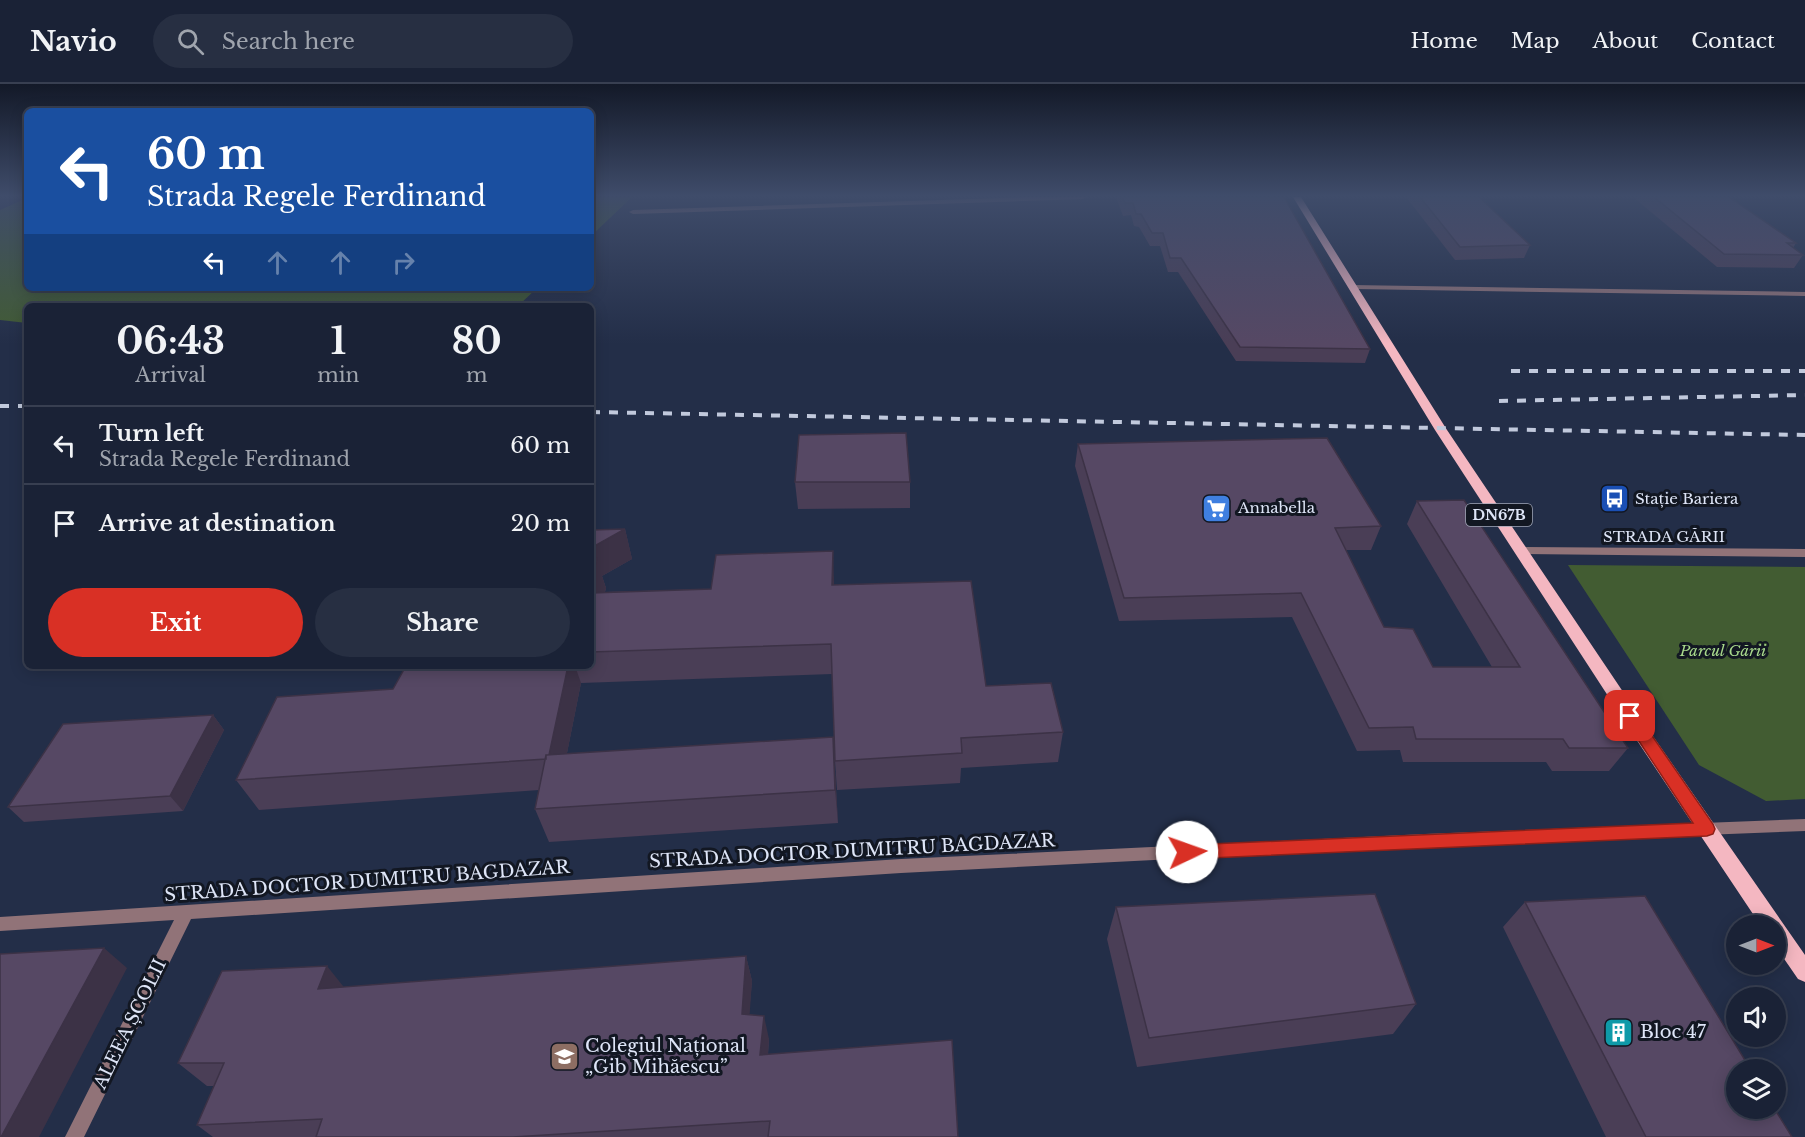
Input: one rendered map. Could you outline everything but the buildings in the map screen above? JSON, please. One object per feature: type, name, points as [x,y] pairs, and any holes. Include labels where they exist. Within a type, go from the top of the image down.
[{"type":"main road","name":"DN67B","points":[[1329,246],[1441,430],[1766,915]]},
{"type":"main road","points":[[1786,944],[1805,972]]},
{"type":"street","points":[[1355,287],[1805,294]]},
{"type":"street","name":"STRADA GĂRII","points":[[1523,551],[1805,553]]},
{"type":"street","name":"STRADA DOCTOR DUMITRU BAGDAZAR","points":[[0,924],[901,866],[1425,840],[1805,825]]},
{"type":"street","name":"ALEEA ȘCOLII","points":[[74,1137],[186,912]]},
{"type":"green space","points":[[0,246],[24,246],[24,291],[534,291],[521,303],[24,303],[24,323],[0,320]]},
{"type":"green space","name":"Parcul Gării","points":[[1568,565],[1805,567],[1805,799],[1766,801],[1699,765]]},
{"type":"railway","points":[[1511,371],[1805,371]]},
{"type":"railway","points":[[1499,401],[1805,395]]},
{"type":"railway","points":[[0,406],[24,406]]},
{"type":"railway","points":[[594,412],[1805,435]]},
{"type":"place","name":"Stație Bariera","points":[[1614,499]]},
{"type":"place","name":"Annabella","points":[[1217,508]]},
{"type":"place","name":"Bloc 47","points":[[1619,1032]]},
{"type":"place","name":"Colegiul Național „Gib Mihăescu”","points":[[564,1056]]},
{"type":"route","points":[[1187,852],[1707,829],[1630,716]]}]
